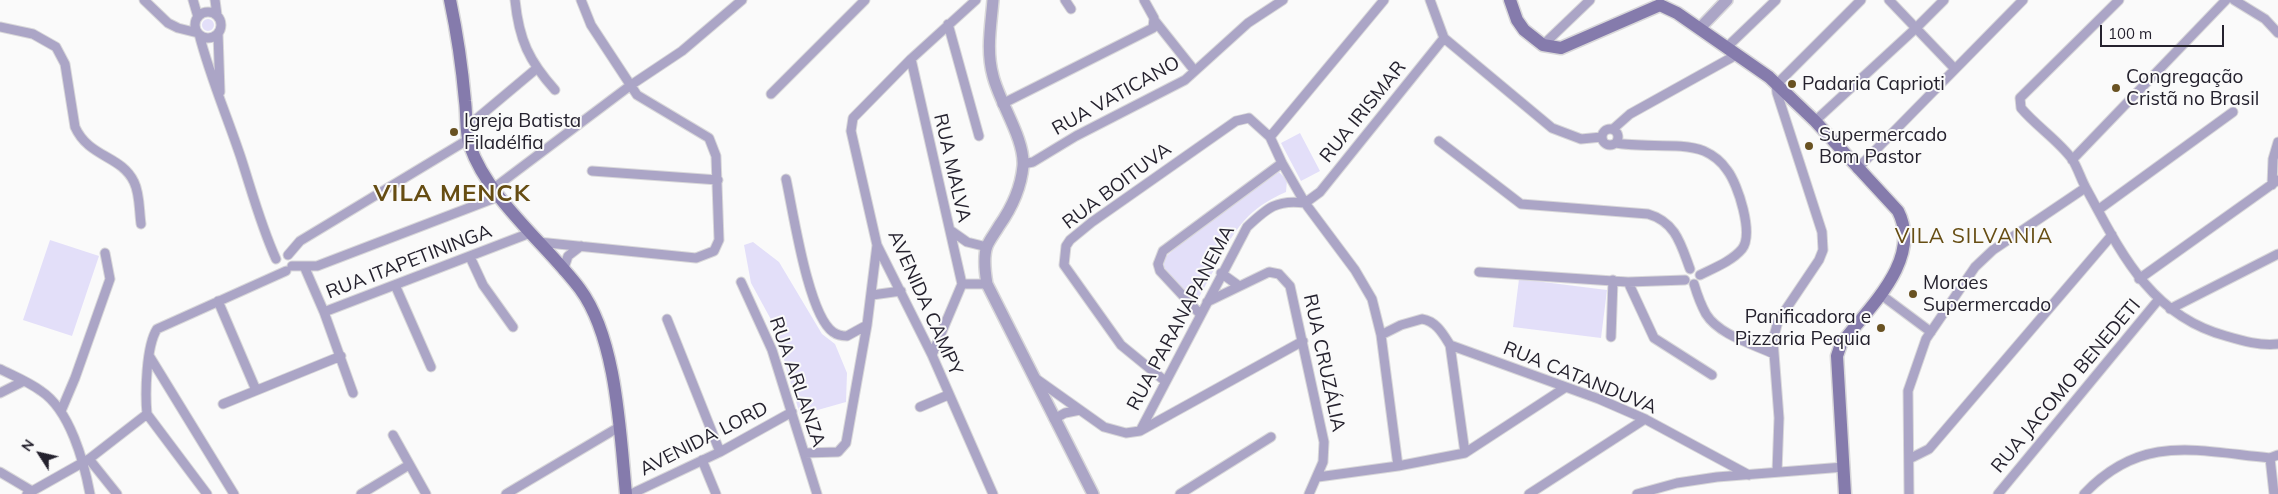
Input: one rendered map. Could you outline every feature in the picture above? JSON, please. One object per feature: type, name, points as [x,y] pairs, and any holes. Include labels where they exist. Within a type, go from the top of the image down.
[{"type":"main road","points":[[450,0],[468,132],[480,166],[497,192],[587,301],[603,338],[616,396],[626,494]]},
{"type":"main road","points":[[1510,0],[1517,20],[1524,30],[1543,45],[1561,48],[1663,3],[1769,77],[1815,121],[1857,169],[1898,211],[1903,221],[1904,251],[1893,274],[1841,344],[1837,356],[1845,494]]},
{"type":"street","points":[[144,0],[168,23],[178,28],[211,38],[218,33]]},
{"type":"street","points":[[193,0],[197,19],[196,27],[214,85],[220,97],[261,227],[276,260],[278,269],[317,266],[497,192],[631,85],[682,51],[742,0]]},
{"type":"street","points":[[215,0],[217,15],[221,22],[218,33],[220,97]]},
{"type":"street","points":[[515,0],[518,29],[536,69],[555,90]]},
{"type":"street","points":[[534,238],[581,246],[696,258],[708,255],[714,251],[719,240],[718,180],[715,150],[709,138],[643,100],[591,25],[581,0]]},
{"type":"street","points":[[771,94],[866,0]]},
{"type":"street","points":[[911,59],[976,0]]},
{"type":"street","points":[[993,0],[990,56],[1002,104],[1019,140],[1023,164],[1019,187],[1012,204],[987,247],[985,266],[988,284],[1093,494]]},
{"type":"street","points":[[1065,0],[1071,9]]},
{"type":"street","points":[[1144,0],[1154,20],[1194,70]]},
{"type":"street","name":"RUA VATICANO","points":[[1023,164],[1033,162],[1076,136],[1185,80],[1194,70],[1222,49],[1242,29],[1283,0]]},
{"type":"street","points":[[1270,137],[1384,0]]},
{"type":"street","points":[[1430,0],[1444,38],[1552,128],[1581,139],[1602,137]]},
{"type":"street","points":[[1543,45],[1590,0]]},
{"type":"street","points":[[1700,28],[1727,0]]},
{"type":"street","points":[[1727,47],[1776,0]]},
{"type":"street","points":[[1777,472],[1779,418],[1773,340],[1778,322],[1824,250],[1822,232],[1776,93],[1776,85],[1861,0]]},
{"type":"street","points":[[1889,0],[1955,69]]},
{"type":"street","points":[[1815,121],[1944,0]]},
{"type":"street","points":[[1857,169],[2022,0]]},
{"type":"street","points":[[2119,0],[2020,98],[2021,108],[2072,160],[2112,235],[2139,279],[2159,299],[2170,309],[2202,330],[2263,345],[2278,344]]},
{"type":"street","points":[[2072,160],[2226,0]]},
{"type":"street","points":[[2234,0],[2265,19],[2278,34]]},
{"type":"street","points":[[186,29],[197,19],[209,12],[217,15]]},
{"type":"street","points":[[1002,104],[1142,35],[1153,28],[1154,20]]},
{"type":"street","points":[[948,24],[979,136]]},
{"type":"street","points":[[0,26],[33,34],[56,47],[64,64],[79,136],[91,149],[118,164],[129,173],[135,183],[141,224]]},
{"type":"street","name":"RUA IRISMAR","points":[[1305,203],[1320,192],[1444,38]]},
{"type":"street","points":[[1602,137],[1605,130],[1613,128],[1630,114],[1738,54]]},
{"type":"street","name":"AVENIDA CAMPY","points":[[911,59],[853,118],[851,131],[878,245],[932,355],[993,494]]},
{"type":"street","name":"RUA MALVA","points":[[911,59],[962,284]]},
{"type":"street","points":[[276,260],[282,254],[288,254],[300,241],[468,132],[536,69]]},
{"type":"street","points":[[2098,210],[2233,112]]},
{"type":"street","name":"RUA BOITUVA","points":[[1164,381],[1130,355],[1104,324],[1064,266],[1066,246],[1070,240],[1092,222],[1236,120],[1246,118],[1254,120],[1270,137],[1282,163],[1305,203],[1355,270],[1369,295],[1381,335],[1398,466]]},
{"type":"street","points":[[1613,128],[1619,135],[1616,143]]},
{"type":"street","points":[[1479,272],[1628,282],[1689,282],[1699,280],[1700,275],[1738,253],[1743,248],[1748,230],[1736,185],[1718,159],[1693,147],[1606,144],[1602,137]]},
{"type":"street","points":[[1439,141],[1521,204],[1648,214],[1662,219],[1675,230],[1690,269]]},
{"type":"street","points":[[2139,279],[2275,183],[2273,159],[2278,142]]},
{"type":"street","points":[[1200,314],[1160,271],[1158,264],[1163,250],[1282,163]]},
{"type":"street","points":[[592,171],[718,180]]},
{"type":"street","points":[[786,179],[813,295],[826,325],[832,332],[847,336],[867,325]]},
{"type":"street","points":[[1909,494],[1910,382],[1931,332],[1975,267],[1993,250],[2086,188]]},
{"type":"street","name":"RUA PARANAPANEMA","points":[[1140,430],[1164,381],[1247,227],[1277,203],[1289,200],[1305,203]]},
{"type":"street","points":[[950,230],[967,242],[987,247]]},
{"type":"street","points":[[1908,459],[1929,449],[2112,235]]},
{"type":"street","name":"RUA ITAPETININGA","points":[[353,393],[324,312],[470,257],[534,238]]},
{"type":"street","points":[[805,453],[832,454],[844,448],[848,435],[867,325],[878,245]]},
{"type":"street","points":[[563,271],[568,256],[581,246]]},
{"type":"street","points":[[61,411],[76,378],[110,279],[105,253]]},
{"type":"street","points":[[207,494],[147,414],[146,398],[152,340],[157,329],[289,268],[292,258],[288,254]]},
{"type":"street","points":[[2170,309],[2278,254]]},
{"type":"street","points":[[470,257],[483,285],[513,327]]},
{"type":"street","points":[[304,266],[324,312]]},
{"type":"street","points":[[1690,269],[1686,272],[1689,282],[1711,320],[1723,330],[1774,354]]},
{"type":"street","points":[[1690,269],[1697,270],[1700,275]]},
{"type":"street","name":"RUA CRUZÁLIA","points":[[1207,302],[1269,272],[1283,277],[1294,298],[1324,442],[1323,462],[1309,494]]},
{"type":"street","points":[[1221,273],[1239,286]]},
{"type":"street","points":[[1611,338],[1613,280]]},
{"type":"street","name":"RUA ARLANZA","points":[[741,282],[772,350],[817,494]]},
{"type":"street","points":[[1628,282],[1647,327],[1654,338],[1712,376]]},
{"type":"street","points":[[932,355],[962,284],[988,284]]},
{"type":"street","points":[[396,285],[431,367]]},
{"type":"street","points":[[872,295],[900,291]]},
{"type":"street","points":[[1880,294],[1931,332]]},
{"type":"street","name":"RUA JACOMO BENEDETI","points":[[1998,494],[2159,299]]},
{"type":"street","points":[[218,301],[256,390]]},
{"type":"street","points":[[1381,335],[1401,325],[1422,318],[1435,324],[1450,345],[1465,453]]},
{"type":"street","points":[[667,319],[720,452]]},
{"type":"street","points":[[1034,378],[1113,431],[1126,433],[1140,430],[1303,340]]},
{"type":"street","name":"RUA CATANDUVA","points":[[1450,345],[1566,387],[1645,419],[1749,475]]},
{"type":"street","points":[[150,356],[232,493]]},
{"type":"street","points":[[223,404],[341,356]]},
{"type":"street","points":[[0,369],[42,391],[61,411],[86,460],[117,494]]},
{"type":"street","points":[[0,393],[24,381]]},
{"type":"street","points":[[1318,476],[1398,466],[1465,453],[1566,387]]},
{"type":"street","points":[[920,407],[948,394]]},
{"type":"street","points":[[1054,419],[1069,411],[1080,410]]},
{"type":"street","name":"AVENIDA LORD","points":[[631,494],[720,452],[792,412]]},
{"type":"street","points":[[0,472],[30,492],[86,460],[147,414]]},
{"type":"street","points":[[1529,494],[1645,419]]},
{"type":"street","points":[[506,494],[619,427]]},
{"type":"street","points":[[393,435],[426,494]]},
{"type":"street","points":[[1180,494],[1195,491],[1270,437]]},
{"type":"street","points":[[2084,494],[2112,470],[2134,458],[2157,451],[2192,450],[2274,457],[2274,494]]},
{"type":"street","points":[[86,460],[90,494]]},
{"type":"street","points":[[702,460],[716,494]]},
{"type":"street","points":[[361,494],[409,464]]},
{"type":"street","points":[[1637,494],[1677,483],[1844,467]]},
{"type":"shaded area","points":[[206,19],[210,19],[214,25],[210,31],[206,31],[202,27],[202,23]]},
{"type":"shaded area","points":[[1300,133],[1320,171],[1301,181],[1281,143]]},
{"type":"shaded area","points":[[1279,172],[1287,180],[1286,192],[1262,205],[1245,220],[1231,239],[1196,303],[1161,266],[1163,259],[1194,232]]},
{"type":"shaded area","points":[[50,240],[99,256],[72,336],[23,320]]},
{"type":"shaded area","points":[[753,242],[779,262],[822,334],[835,344],[847,373],[846,402],[800,415],[774,325],[751,283],[744,245]]},
{"type":"shaded area","points":[[1519,279],[1607,290],[1601,338],[1513,327]]},
{"type":"place","name":"Padaria Caprioti","points":[[1792,84]]},
{"type":"place","name":"Congregação Cristã no Brasil","points":[[2116,88]]},
{"type":"place","name":"Igreja Batista Filadélfia","points":[[454,132]]},
{"type":"place","name":"Supermercado Bom Pastor","points":[[1809,146]]},
{"type":"place","name":"Moraes Supermercado","points":[[1913,294]]},
{"type":"place","name":"Panificadora e Pizzaria Pequia","points":[[1881,328]]},
{"type":"district","name":"VILA MENCK","points":[[452,194]]},
{"type":"district","name":"VILA SILVANIA","points":[[1974,237]]}]
